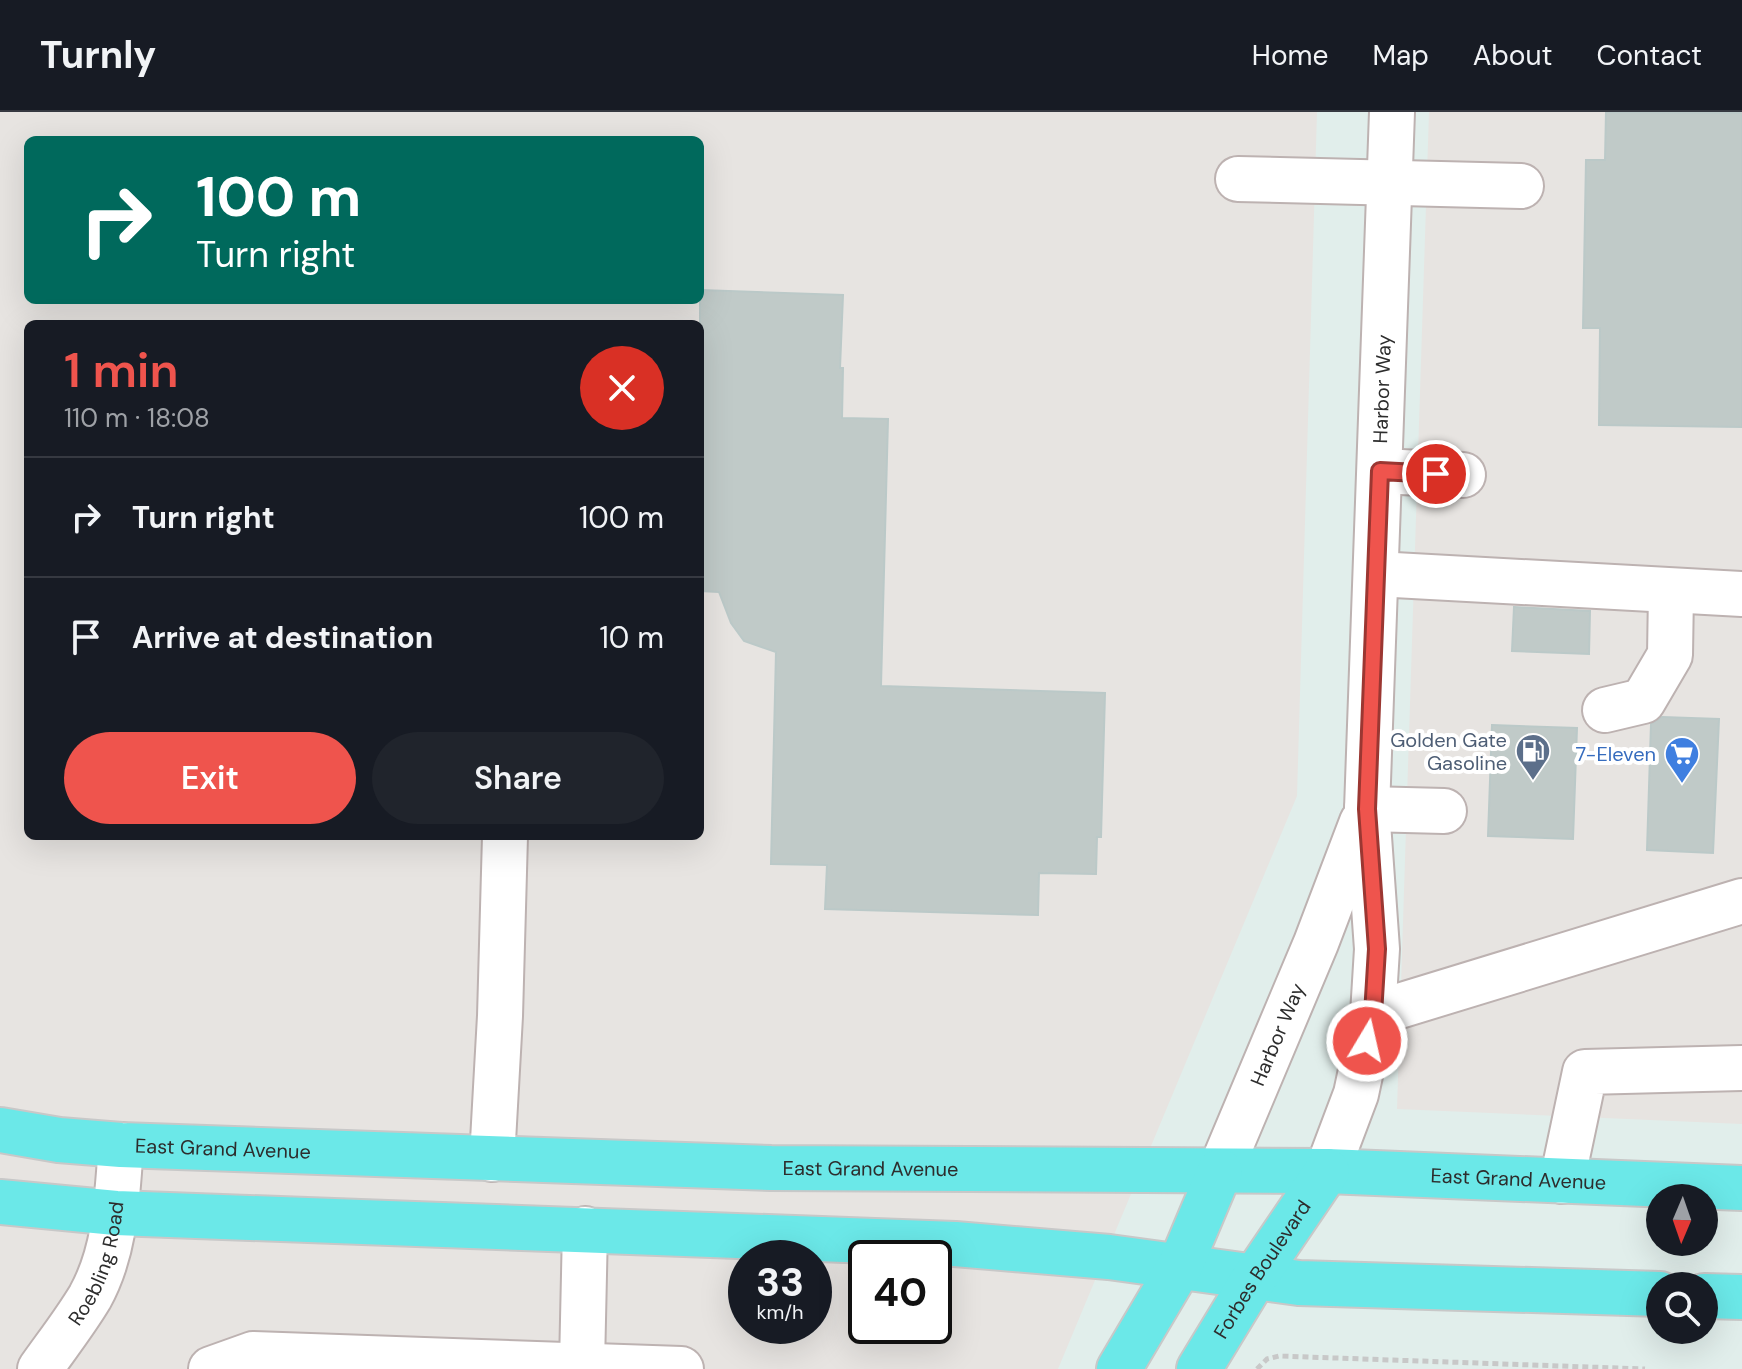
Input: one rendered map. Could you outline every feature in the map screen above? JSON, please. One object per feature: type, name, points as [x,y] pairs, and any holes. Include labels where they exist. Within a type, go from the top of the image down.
[{"type":"main road","name":"East Grand Avenue","points":[[0,1130],[59,1140],[121,1145],[492,1159],[803,1169],[1327,1171],[1742,1188]]},
{"type":"main road","points":[[1119,1369],[1180,1266],[1220,1171]]},
{"type":"main road","name":"Forbes Boulevard","points":[[1199,1369],[1255,1277],[1327,1171]]},
{"type":"main road","points":[[0,1202],[116,1213],[955,1244],[1109,1257],[1299,1283],[1646,1294]]},
{"type":"main road","points":[[1718,1296],[1742,1297]]},
{"type":"street","name":"Harbor Way","points":[[1327,1171],[1356,1094],[1373,1014],[1377,949],[1367,809],[1392,112]]},
{"type":"street","points":[[1238,179],[1521,186]]},
{"type":"street","points":[[1380,471],[1463,475]]},
{"type":"street","points":[[1376,574],[1742,594]]},
{"type":"street","points":[[1605,710],[1643,701],[1670,655],[1671,592]]},
{"type":"street","name":"Harbor Way","points":[[1220,1171],[1316,943],[1367,809]]},
{"type":"street","points":[[1367,809],[1444,811]]},
{"type":"street","points":[[492,1159],[505,840]]},
{"type":"street","points":[[1373,1014],[1742,901]]},
{"type":"street","points":[[1562,1181],[1585,1072],[1742,1068]]},
{"type":"street","name":"Roebling Road","points":[[40,1369],[91,1295],[111,1241],[121,1145]]},
{"type":"street","points":[[582,1365],[585,1229]]},
{"type":"street","points":[[211,1369],[253,1354],[681,1369]]},
{"type":"path","points":[[1257,1369],[1267,1359],[1279,1356],[1645,1369]]},
{"type":"shaded area","points":[[0,112],[1317,112],[1297,796],[1058,1369],[0,1369]]},
{"type":"shaded area","points":[[1429,112],[1742,112],[1742,1124],[1397,1109]]},
{"type":"building","points":[[1606,112],[1742,113],[1742,427],[1599,425],[1600,328],[1583,328],[1586,160],[1605,160]]},
{"type":"building","points":[[704,290],[843,295],[840,368],[843,368],[842,418],[888,419],[881,686],[1105,693],[1101,837],[1097,837],[1096,874],[1039,873],[1038,915],[825,909],[827,865],[771,864],[776,652],[744,641],[731,623],[719,592],[704,591],[704,320],[700,320]]},
{"type":"building","points":[[1514,607],[1590,611],[1589,654],[1512,651]]},
{"type":"building","name":"7-Eleven","points":[[1662,717],[1719,719],[1713,853],[1647,850],[1651,724]]},
{"type":"building","name":"Golden Gate Gasoline","points":[[1492,725],[1577,728],[1573,839],[1488,836]]},
{"type":"place","name":"Golden Gate Gasoline","points":[[1533,782]]},
{"type":"place","name":"7-Eleven","points":[[1682,785]]},
{"type":"route","points":[[1367,1041],[1373,1014],[1377,949],[1367,809],[1380,471],[1436,474]]}]
